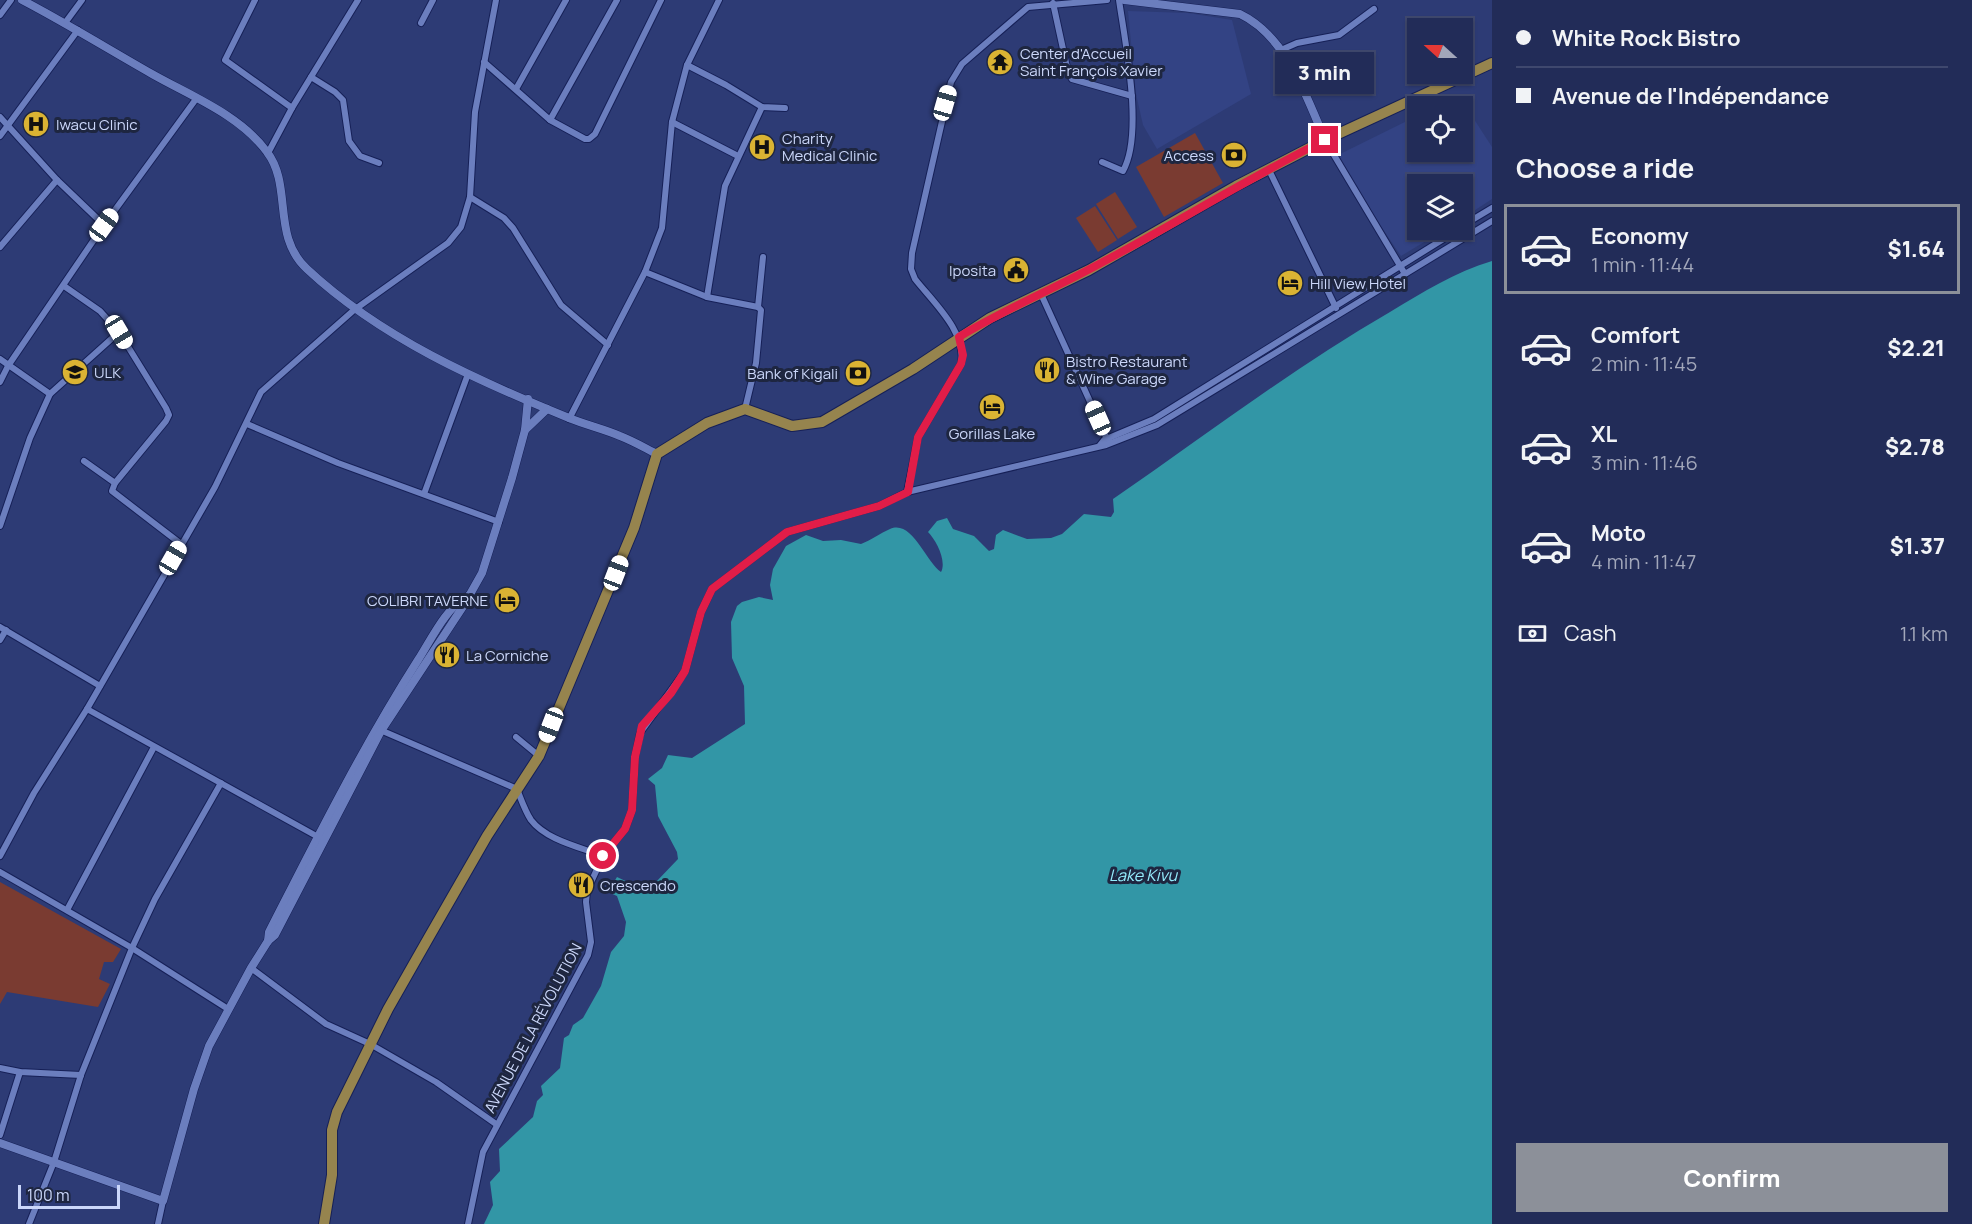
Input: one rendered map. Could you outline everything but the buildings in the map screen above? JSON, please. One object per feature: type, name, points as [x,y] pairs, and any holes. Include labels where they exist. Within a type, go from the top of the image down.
[{"type":"highway","points":[[324,1224],[332,1175],[332,1130],[337,1112],[370,1044],[467,870],[539,756],[594,619],[634,528],[657,454],[707,423],[745,409],[792,426],[822,422],[913,369],[990,318],[1155,234],[1268,168],[1492,63]]},
{"type":"street","points":[[0,15],[11,0]]},
{"type":"street","points":[[22,0],[239,124],[268,153],[277,174],[287,238],[294,253],[305,267],[354,310],[423,352],[468,374],[569,418],[621,436],[657,454]]},
{"type":"street","points":[[65,23],[81,0]]},
{"type":"street","points":[[255,0],[225,54],[225,60],[292,108]]},
{"type":"street","points":[[268,153],[292,108],[358,0]]},
{"type":"street","points":[[421,23],[433,0]]},
{"type":"street","points":[[0,856],[2,845],[87,709],[215,487],[261,392],[354,310],[448,243],[461,227],[470,196],[475,111],[496,0]]},
{"type":"street","points":[[516,89],[566,0]]},
{"type":"street","points":[[550,120],[617,0]]},
{"type":"street","points":[[484,62],[550,120],[585,139],[595,134],[661,0]]},
{"type":"street","points":[[569,418],[645,272],[662,228],[672,122],[687,65],[719,0]]},
{"type":"street","points":[[908,492],[918,437],[961,364],[963,355],[959,337],[915,279],[911,268],[912,253],[951,82],[962,64],[1027,3],[1107,0]]},
{"type":"street","points":[[1102,162],[1124,171],[1130,156],[1132,96],[1119,0]]},
{"type":"street","points":[[1124,0],[1240,14],[1270,34],[1312,108],[1325,140],[1405,274]]},
{"type":"street","points":[[1053,3],[1068,72],[1072,79],[1132,96]]},
{"type":"street","points":[[1281,50],[1297,43],[1339,35],[1374,9]]},
{"type":"street","points":[[0,136],[78,30]]},
{"type":"street","points":[[687,65],[762,107],[785,108]]},
{"type":"street","points":[[311,77],[335,92],[342,100],[349,141],[360,156],[379,163]]},
{"type":"street","points":[[0,382],[8,366],[104,225],[196,99]]},
{"type":"street","points":[[707,297],[725,186],[762,107]]},
{"type":"street","points":[[0,117],[9,124],[57,180],[104,225]]},
{"type":"street","points":[[672,122],[738,156]]},
{"type":"street","points":[[1268,168],[1339,314]]},
{"type":"street","points":[[0,246],[57,180]]},
{"type":"street","points":[[470,196],[504,218],[513,228],[561,305],[608,345]]},
{"type":"street","points":[[1473,219],[1492,208]]},
{"type":"street","points":[[1252,361],[1339,314],[1492,221]]},
{"type":"street","points":[[1252,361],[1441,240]]},
{"type":"street","points":[[745,409],[756,363],[763,257]]},
{"type":"street","points":[[645,272],[707,297],[758,307]]},
{"type":"street","points":[[64,286],[100,311],[119,332],[169,415],[115,483],[112,491],[181,544]]},
{"type":"street","points":[[1041,294],[1108,442]]},
{"type":"street","points":[[0,526],[30,438],[51,394],[119,332]]},
{"type":"street","points":[[0,359],[51,394]]},
{"type":"street","name":"AVENUE DE LA RÉVOLUTION","points":[[468,1224],[483,1152],[588,955],[591,942],[586,902],[603,856],[625,829],[632,810],[635,757],[642,726],[671,693],[685,671],[701,612],[712,589],[787,532],[879,506],[908,492],[1100,445],[1155,422],[1252,361]]},
{"type":"street","points":[[424,494],[468,374]]},
{"type":"street","points":[[158,1224],[194,1089],[209,1046],[251,968],[268,941],[275,935],[320,838],[378,729],[431,645],[468,596],[490,554],[525,430],[528,399]]},
{"type":"street","points":[[525,430],[547,409]]},
{"type":"street","points":[[247,424],[338,463],[499,522]]},
{"type":"street","points":[[84,461],[115,483]]},
{"type":"street","points":[[0,640],[3,629],[100,686]]},
{"type":"street","points":[[87,709],[320,838]]},
{"type":"street","points":[[378,729],[517,789],[530,819],[536,825],[549,835],[603,856]]},
{"type":"street","points":[[516,737],[539,756]]},
{"type":"street","points":[[67,910],[154,747]]},
{"type":"street","points":[[29,1224],[54,1162],[81,1074],[132,948],[155,899],[220,783]]},
{"type":"street","points":[[0,872],[132,948],[228,1009]]},
{"type":"street","points":[[251,968],[326,1024],[370,1044],[436,1082],[496,1124]]},
{"type":"street","points":[[0,1068],[20,1072],[81,1074]]},
{"type":"street","points":[[0,1135],[20,1072]]},
{"type":"street","points":[[0,1143],[163,1201]]},
{"type":"shaded area","points":[[1128,11],[1188,13],[1232,20],[1251,94],[1157,149],[1143,125],[1136,94]]},
{"type":"shaded area","points":[[1473,118],[1492,147],[1492,199],[1473,211],[1473,174],[1407,174],[1407,240],[1427,240],[1401,256],[1334,157],[1407,121],[1407,162],[1473,162]]},
{"type":"shaded area","points":[[1195,133],[1223,183],[1164,217],[1136,167]]},
{"type":"shaded area","points":[[1115,192],[1137,227],[1118,239],[1096,204]]},
{"type":"shaded area","points":[[1095,206],[1117,240],[1098,252],[1076,218]]},
{"type":"shaded area","points":[[0,882],[121,949],[113,962],[104,962],[99,979],[110,984],[98,1007],[7,992],[0,1004]]},
{"type":"water","name":"Lake Kivu","points":[[1492,261],[1492,1224],[484,1224],[493,1205],[490,1182],[500,1171],[499,1149],[533,1117],[537,1101],[543,1095],[541,1086],[560,1068],[564,1038],[569,1035],[573,1025],[583,1018],[601,986],[611,952],[624,936],[626,922],[617,896],[608,892],[617,877],[653,894],[656,882],[678,859],[677,852],[658,816],[655,785],[648,779],[662,768],[668,755],[692,758],[745,724],[744,686],[732,658],[731,622],[737,606],[742,602],[759,597],[773,600],[770,585],[773,569],[786,546],[806,535],[823,541],[841,540],[861,544],[890,529],[898,528],[912,536],[941,572],[942,557],[928,532],[937,521],[947,518],[953,529],[974,536],[989,551],[994,549],[996,535],[1003,530],[1027,539],[1051,538],[1062,534],[1084,514],[1111,517],[1114,512],[1113,499],[1284,379],[1427,290],[1465,271]]},
{"type":"place","name":"Center d'Accueil Saint François Xavier","points":[[1000,62]]},
{"type":"place","name":"Iwacu Clinic","points":[[36,124]]},
{"type":"place","name":"Charity Medical Clinic","points":[[762,147]]},
{"type":"place","name":"Access","points":[[1234,155]]},
{"type":"place","name":"Iposita","points":[[1016,270]]},
{"type":"place","name":"Hill View Hotel","points":[[1290,283]]},
{"type":"place","name":"Bistro Restaurant & Wine Garage","points":[[1047,370]]},
{"type":"place","name":"ULK","points":[[75,372]]},
{"type":"place","name":"Bank of Kigali","points":[[858,373]]},
{"type":"place","name":"Gorillas Lake","points":[[992,407]]},
{"type":"place","name":"COLIBRI TAVERNE","points":[[507,600]]},
{"type":"place","name":"La Corniche","points":[[447,655]]},
{"type":"place","name":"Crescendo","points":[[581,885]]},
{"type":"route","points":[[603,856],[625,829],[632,810],[635,757],[642,726],[671,693],[685,671],[701,612],[712,589],[787,532],[828,518],[879,506],[908,492],[918,437],[961,364],[963,355],[959,337],[990,318],[1089,270],[1155,234],[1206,202],[1325,140]]}]
